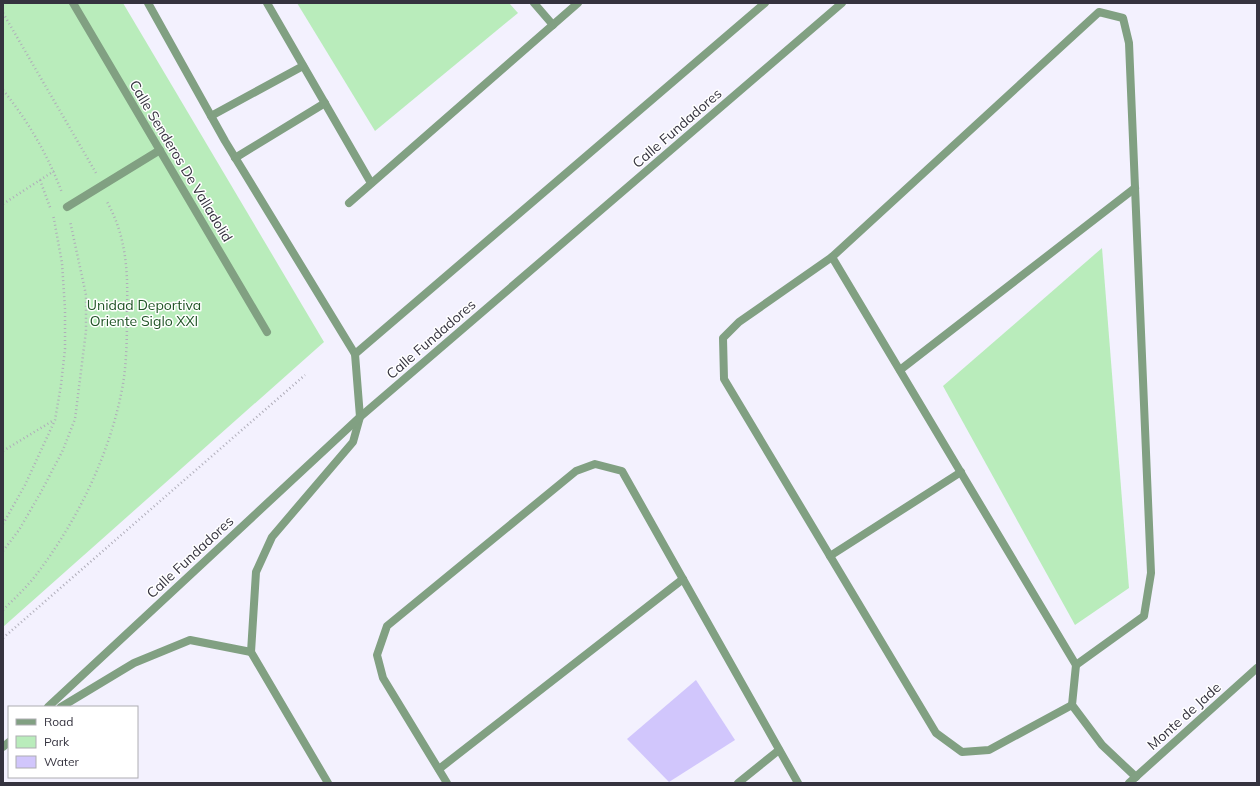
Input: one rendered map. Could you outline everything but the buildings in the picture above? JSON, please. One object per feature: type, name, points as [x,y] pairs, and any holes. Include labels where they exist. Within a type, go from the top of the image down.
[{"type":"street","name":"Calle Senderos De Valladolid","points":[[73,3],[267,332]]},
{"type":"street","points":[[148,3],[235,158],[355,354],[360,418],[353,442],[272,537],[256,572],[251,652],[328,783]]},
{"type":"street","points":[[267,3],[371,184]]},
{"type":"street","points":[[534,3],[553,25]]},
{"type":"street","points":[[349,203],[578,3]]},
{"type":"street","points":[[355,354],[766,3]]},
{"type":"street","name":"Calle Fundadores","points":[[49,706],[360,418],[842,3]]},
{"type":"street","points":[[1072,705],[988,750],[962,752],[936,733],[724,379],[723,338],[739,322],[832,257],[1099,12],[1123,18],[1129,43],[1151,573],[1144,616],[1076,665]]},
{"type":"street","points":[[211,116],[304,66]]},
{"type":"street","points":[[235,158],[325,103]]},
{"type":"street","points":[[67,207],[160,150]]},
{"type":"street","points":[[900,370],[1135,188]]},
{"type":"street","points":[[832,257],[962,472],[1076,665],[1072,705],[1102,746],[1136,777]]},
{"type":"street","points":[[447,783],[383,678],[377,655],[387,626],[576,471],[595,464],[622,471],[798,783]]},
{"type":"street","points":[[830,556],[962,472]]},
{"type":"street","points":[[439,769],[683,579]]},
{"type":"street","points":[[63,706],[134,663],[190,640],[251,652]]},
{"type":"street","name":"Monte de Jade","points":[[1129,783],[1257,668]]},
{"type":"street","points":[[738,783],[779,750]]},
{"type":"path","points":[[3,13],[102,185],[106,199],[116,218],[124,244],[127,269],[126,355],[123,384],[117,411],[104,451],[82,504],[36,576],[3,610]]},
{"type":"path","points":[[3,90],[23,114],[54,171],[67,207],[86,295],[86,331],[74,419],[63,450],[41,492],[19,530],[3,551]]},
{"type":"path","points":[[3,204],[54,171]]},
{"type":"path","points":[[3,524],[25,485],[55,420],[65,350],[65,309],[62,263],[53,216],[40,180]]},
{"type":"path","points":[[3,638],[305,375]]},
{"type":"path","points":[[3,451],[55,420]]},
{"type":"green space","name":"Unidad Deportiva Oriente Siglo XXI","points":[[3,3],[123,3],[324,342],[3,627]]},
{"type":"green space","points":[[297,3],[509,3],[518,13],[375,131]]},
{"type":"green space","points":[[1102,248],[1129,588],[1075,625],[943,386]]},
{"type":"water","points":[[696,680],[735,740],[669,782],[627,739]]}]
